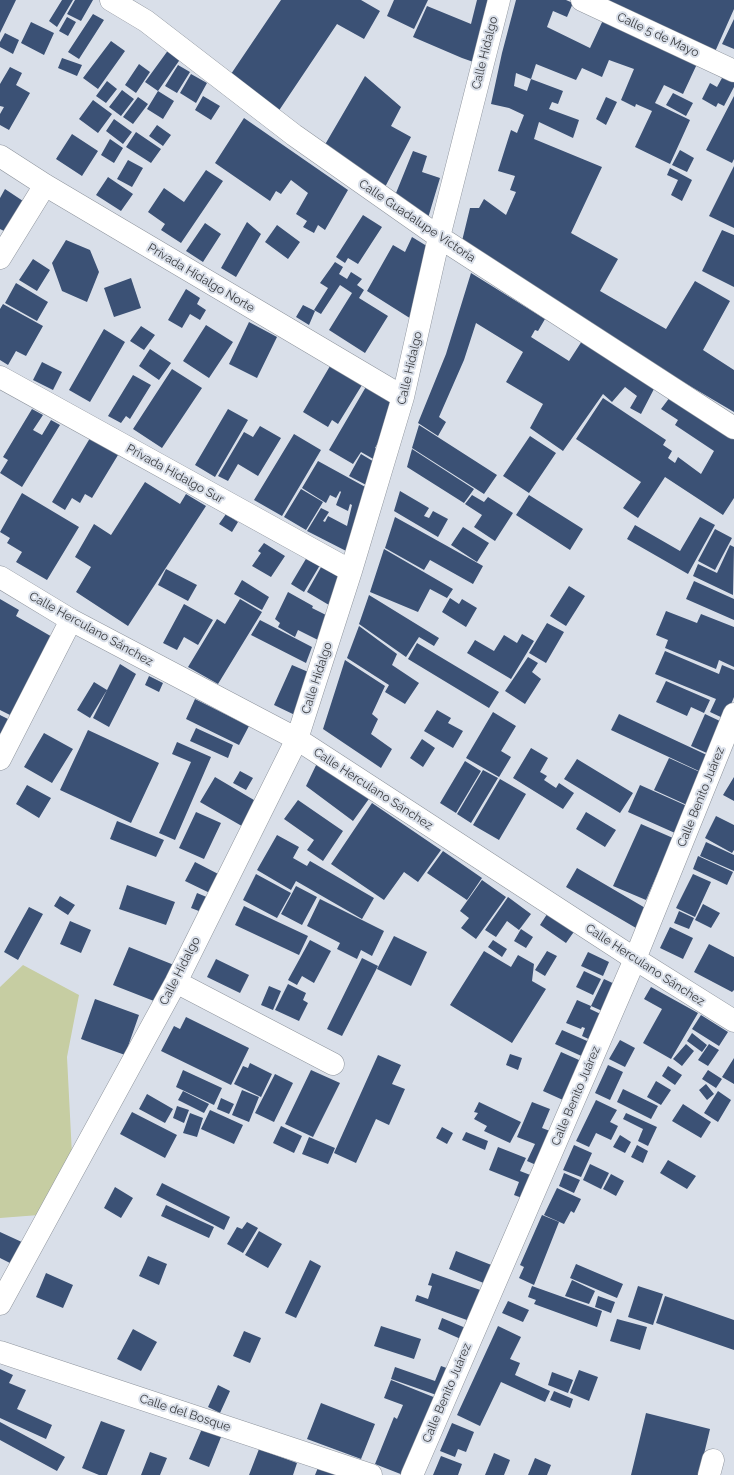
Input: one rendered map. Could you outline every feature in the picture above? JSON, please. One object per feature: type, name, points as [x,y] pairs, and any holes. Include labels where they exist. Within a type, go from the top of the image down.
[{"type":"street","name":"Calle Guadalupe Victoria","points":[[111,0],[146,21],[294,135],[439,237],[734,428]]},
{"type":"street","name":"Calle Hidalgo","points":[[0,1304],[176,982],[297,739],[351,571],[404,397],[439,237],[499,0]]},
{"type":"street","name":"Calle 5 de Mayo","points":[[582,0],[734,71]]},
{"type":"street","name":"Privada Hidalgo Norte","points":[[0,156],[45,185],[404,397]]},
{"type":"street","points":[[0,258],[45,185]]},
{"type":"street","name":"Privada Hidalgo Sur","points":[[0,376],[351,571]]},
{"type":"street","name":"Calle Herculano Sánchez","points":[[0,577],[71,620],[297,739],[635,959],[734,1021]]},
{"type":"street","points":[[0,759],[71,620]]},
{"type":"street","name":"Calle Benito Juárez","points":[[412,1475],[635,959],[734,714]]},
{"type":"street","points":[[176,982],[333,1064]]},
{"type":"street","name":"Calle del Bosque","points":[[0,1352],[371,1475]]},
{"type":"green space","points":[[23,965],[79,995],[67,1057],[72,1155],[39,1215],[0,1218],[0,987]]},
{"type":"building","points":[[0,0],[16,0],[0,33]]},
{"type":"building","points":[[62,0],[73,0],[57,27],[49,21]]},
{"type":"building","points":[[75,0],[93,0],[81,21],[67,14]]},
{"type":"building","points":[[281,0],[361,0],[380,11],[364,39],[337,24],[278,112],[231,74]]},
{"type":"building","points":[[394,0],[428,0],[414,29],[387,16]]},
{"type":"building","points":[[477,0],[497,0],[482,65],[413,37],[427,6],[471,24]]},
{"type":"building","points":[[516,0],[566,0],[573,3],[567,17],[553,11],[547,27],[590,48],[604,18],[697,64],[683,94],[664,85],[655,103],[690,120],[670,164],[635,147],[652,111],[636,104],[635,107],[621,100],[634,69],[609,60],[602,77],[582,68],[576,80],[536,64],[531,79],[563,91],[558,104],[552,102],[549,109],[579,120],[573,138],[539,122],[534,139],[602,167],[571,233],[618,259],[600,291],[666,329],[695,281],[730,301],[703,350],[734,370],[734,412],[617,343],[462,241],[470,208],[479,208],[484,199],[506,215],[516,192],[510,190],[515,176],[498,171],[511,130],[517,133],[524,115],[509,108],[491,104],[502,53]],"holes":[[[516,73],[531,79],[527,91],[514,86]]]},
{"type":"building","points":[[591,0],[734,0],[734,9],[714,54]]},
{"type":"building","points":[[93,14],[104,20],[79,59],[68,52]]},
{"type":"building","points":[[67,17],[76,22],[68,36],[59,31]]},
{"type":"building","points":[[734,19],[734,49],[722,44]]},
{"type":"building","points":[[31,22],[54,33],[44,55],[21,43]]},
{"type":"building","points":[[5,33],[19,40],[13,54],[0,47],[0,42]]},
{"type":"building","points":[[111,41],[125,51],[98,89],[83,78]]},
{"type":"building","points":[[169,49],[181,58],[158,91],[145,82]]},
{"type":"building","points":[[62,58],[82,65],[77,76],[58,68]]},
{"type":"building","points":[[139,64],[150,72],[136,93],[125,85]]},
{"type":"building","points":[[178,65],[190,72],[177,93],[165,86]]},
{"type":"building","points":[[10,67],[22,73],[16,85],[30,93],[9,130],[0,125],[0,114],[4,107],[0,106],[0,84]]},
{"type":"building","points":[[713,73],[734,80],[734,87],[724,106],[718,103],[716,107],[702,99],[710,83],[717,87],[722,78]]},
{"type":"building","points":[[191,74],[207,83],[196,103],[180,93]]},
{"type":"building","points":[[365,76],[401,107],[391,126],[411,137],[383,191],[323,148]]},
{"type":"building","points":[[107,81],[117,89],[106,103],[96,96]]},
{"type":"building","points":[[122,90],[134,99],[121,116],[109,107]]},
{"type":"building","points":[[158,91],[174,101],[163,119],[147,109]]},
{"type":"building","points":[[673,93],[693,103],[686,116],[666,105]]},
{"type":"building","points":[[203,96],[220,106],[211,120],[195,110]]},
{"type":"building","points":[[734,96],[734,159],[732,163],[706,150]]},
{"type":"building","points":[[138,97],[148,104],[133,124],[123,117]]},
{"type":"building","points":[[606,97],[617,102],[606,125],[596,119]]},
{"type":"building","points":[[93,100],[112,114],[98,133],[79,119]]},
{"type":"building","points":[[244,118],[348,190],[325,230],[318,225],[314,233],[303,227],[307,221],[296,214],[308,193],[291,180],[281,194],[276,191],[270,201],[215,163]]},
{"type":"building","points":[[114,119],[132,132],[123,144],[106,131]]},
{"type":"building","points":[[157,125],[171,135],[163,146],[149,136]]},
{"type":"building","points":[[136,132],[161,149],[151,163],[126,147]]},
{"type":"building","points":[[72,134],[98,151],[82,176],[56,159]]},
{"type":"building","points":[[110,139],[123,148],[114,163],[101,155]]},
{"type":"building","points":[[680,150],[694,158],[687,172],[672,165]]},
{"type":"building","points":[[413,151],[427,156],[422,172],[440,178],[428,218],[394,198]]},
{"type":"building","points":[[128,160],[143,168],[132,187],[117,179]]},
{"type":"building","points":[[734,166],[734,228],[709,216]]},
{"type":"building","points":[[670,168],[692,180],[682,201],[671,195],[678,180],[667,175]]},
{"type":"building","points":[[206,170],[223,181],[181,243],[161,230],[165,224],[148,212],[164,188],[184,202]]},
{"type":"building","points":[[108,177],[133,194],[121,211],[96,195]]},
{"type":"building","points":[[5,189],[23,201],[4,231],[0,229],[0,198]]},
{"type":"building","points":[[363,215],[382,227],[358,264],[348,258],[345,263],[336,257]]},
{"type":"building","points":[[247,222],[261,234],[236,277],[221,268]]},
{"type":"building","points":[[205,223],[221,234],[203,262],[186,251]]},
{"type":"building","points":[[277,225],[300,242],[288,259],[265,242]]},
{"type":"building","points":[[722,230],[734,235],[734,287],[702,271]]},
{"type":"building","points":[[412,237],[435,251],[416,322],[367,291],[393,245],[405,252]]},
{"type":"building","points":[[66,240],[90,250],[99,272],[87,302],[62,291],[52,263]]},
{"type":"building","points":[[33,259],[50,270],[37,291],[19,280]]},
{"type":"building","points":[[335,262],[343,267],[339,274],[347,279],[351,272],[362,279],[357,285],[364,290],[359,298],[388,316],[365,353],[329,330],[352,293],[340,285],[321,314],[314,310],[328,288],[320,283]]},
{"type":"building","points":[[471,273],[545,319],[538,331],[535,330],[531,337],[569,361],[582,341],[655,387],[641,414],[630,408],[637,396],[625,387],[612,402],[603,394],[563,451],[530,428],[543,404],[506,382],[523,352],[476,323],[464,360],[439,417],[446,422],[438,436],[418,423],[446,354]]},
{"type":"building","points":[[131,278],[141,308],[114,317],[104,288]]},
{"type":"building","points":[[16,283],[48,302],[37,321],[5,303]]},
{"type":"building","points":[[186,289],[200,298],[197,304],[206,310],[200,320],[190,314],[182,328],[168,320]]},
{"type":"building","points":[[3,304],[43,326],[26,356],[16,351],[8,365],[0,360],[0,309]]},
{"type":"building","points":[[303,305],[315,311],[309,325],[296,317]]},
{"type":"building","points":[[249,322],[277,337],[257,378],[229,364]]},
{"type":"building","points":[[206,325],[233,342],[209,378],[183,361]]},
{"type":"building","points":[[141,326],[155,335],[144,350],[130,341]]},
{"type":"building","points":[[104,329],[125,342],[90,402],[69,390]]},
{"type":"building","points":[[150,349],[171,363],[159,380],[139,366]]},
{"type":"building","points":[[42,362],[62,372],[53,390],[33,380]]},
{"type":"building","points":[[330,366],[362,385],[338,424],[332,420],[328,427],[303,412]]},
{"type":"building","points":[[172,369],[202,388],[162,448],[133,429]]},
{"type":"building","points":[[133,375],[151,385],[130,419],[126,416],[121,423],[108,416]]},
{"type":"building","points":[[367,385],[400,404],[375,448],[380,451],[375,460],[361,452],[353,464],[329,450]]},
{"type":"building","points":[[670,397],[734,437],[734,498],[723,515],[665,477],[638,518],[623,508],[641,482],[576,439],[603,398],[666,440],[663,445],[672,451],[668,458],[675,463],[678,457],[701,474],[714,451],[675,425],[678,420],[661,409]]},
{"type":"building","points":[[32,409],[43,415],[33,430],[42,435],[51,420],[60,425],[22,487],[0,473],[8,460],[3,457]]},
{"type":"building","points":[[228,409],[248,420],[215,477],[195,465]]},
{"type":"building","points":[[419,425],[497,475],[484,494],[412,448]]},
{"type":"building","points":[[260,426],[281,438],[258,476],[238,464],[228,481],[218,476],[244,432],[253,437]]},
{"type":"building","points":[[294,434],[321,450],[282,516],[254,500]]},
{"type":"building","points":[[530,436],[556,453],[529,493],[503,476]]},
{"type":"building","points":[[90,438],[118,455],[92,498],[85,494],[80,503],[72,498],[65,510],[52,502]]},
{"type":"building","points":[[412,449],[474,489],[464,503],[407,467]]},
{"type":"building","points":[[361,454],[376,463],[370,487],[349,476]]},
{"type":"building","points":[[318,461],[369,489],[352,554],[307,531],[321,508],[329,512],[323,521],[325,522],[328,516],[347,526],[352,505],[350,504],[348,511],[336,505],[341,492],[340,491],[336,498],[330,495],[326,503],[302,488]]},
{"type":"building","points":[[145,482],[180,504],[186,494],[206,506],[128,626],[76,592],[91,567],[75,557],[94,524],[111,535]]},
{"type":"building","points":[[301,489],[323,502],[306,530],[284,517]]},
{"type":"building","points":[[400,491],[429,508],[424,516],[429,518],[433,511],[448,519],[438,537],[394,511]]},
{"type":"building","points":[[22,493],[79,527],[47,580],[16,562],[22,552],[7,543],[10,538],[0,532]]},
{"type":"building","points":[[472,495],[484,502],[488,497],[513,513],[495,541],[474,527],[482,515],[465,504]]},
{"type":"building","points":[[529,495],[583,529],[570,550],[516,515]]},
{"type":"building","points":[[226,514],[238,522],[232,532],[219,524]]},
{"type":"building","points":[[395,517],[483,566],[473,584],[430,560],[424,570],[385,548]]},
{"type":"building","points":[[700,517],[715,525],[688,574],[627,539],[635,525],[680,551]]},
{"type":"building","points":[[463,527],[489,543],[477,562],[451,545]]},
{"type":"building","points":[[715,529],[732,538],[715,570],[698,561]]},
{"type":"building","points":[[264,543],[285,556],[271,577],[252,566],[261,553],[258,551]]},
{"type":"building","points":[[730,545],[734,547],[733,595],[693,576],[698,564],[717,573]]},
{"type":"building","points":[[384,549],[453,589],[447,598],[430,589],[418,612],[370,592]]},
{"type":"building","points":[[310,552],[323,560],[304,592],[291,584]]},
{"type":"building","points":[[325,560],[347,573],[334,608],[307,592]]},
{"type":"building","points":[[166,569],[197,585],[188,601],[158,585]]},
{"type":"building","points":[[242,580],[269,597],[262,610],[234,594]]},
{"type":"building","points":[[694,581],[734,599],[734,620],[686,599]]},
{"type":"building","points":[[569,586],[585,596],[566,626],[550,616]]},
{"type":"building","points":[[288,592],[313,606],[312,608],[332,618],[324,643],[298,630],[295,637],[278,627],[280,623],[275,619]]},
{"type":"building","points":[[369,595],[439,638],[434,646],[419,637],[406,657],[359,624]]},
{"type":"building","points":[[450,598],[459,604],[462,599],[477,608],[466,627],[442,612]]},
{"type":"building","points":[[0,599],[19,610],[16,616],[54,638],[10,715],[0,710]]},
{"type":"building","points":[[240,599],[262,612],[218,684],[188,667],[217,619],[225,624]]},
{"type":"building","points":[[184,604],[213,620],[198,645],[184,637],[177,650],[163,643]]},
{"type":"building","points":[[666,611],[697,623],[701,614],[734,627],[734,667],[719,660],[716,669],[665,648],[668,640],[656,635]]},
{"type":"building","points":[[260,620],[312,647],[306,663],[251,635]]},
{"type":"building","points":[[547,623],[564,632],[546,663],[529,653]]},
{"type":"building","points":[[359,626],[397,654],[392,665],[419,683],[405,704],[385,692],[389,685],[347,658]]},
{"type":"building","points":[[522,634],[534,641],[511,679],[467,653],[475,640],[494,651],[504,635],[517,643]]},
{"type":"building","points":[[417,643],[499,692],[489,708],[408,659]]},
{"type":"building","points":[[665,651],[719,674],[722,665],[734,670],[734,697],[725,719],[710,712],[716,699],[655,674]]},
{"type":"building","points":[[528,657],[538,663],[532,672],[541,679],[525,704],[505,691]]},
{"type":"building","points":[[345,660],[385,686],[372,714],[378,719],[371,734],[392,749],[381,768],[323,729]]},
{"type":"building","points":[[120,664],[136,674],[109,727],[93,718]]},
{"type":"building","points":[[292,665],[313,674],[297,716],[274,705]]},
{"type":"building","points":[[149,676],[163,683],[159,692],[145,685]]},
{"type":"building","points":[[666,681],[710,700],[704,713],[691,707],[687,716],[656,702]]},
{"type":"building","points":[[94,682],[107,690],[90,718],[77,710]]},
{"type":"building","points":[[195,699],[249,726],[239,745],[186,719]]},
{"type":"building","points":[[437,710],[451,718],[448,723],[463,731],[453,748],[424,731]]},
{"type":"building","points":[[493,712],[516,726],[501,751],[511,757],[499,777],[466,758]]},
{"type":"building","points":[[619,714],[709,756],[701,772],[611,730]]},
{"type":"building","points":[[705,714],[722,722],[709,754],[691,746]]},
{"type":"building","points":[[0,715],[12,721],[5,735],[0,733]]},
{"type":"building","points":[[196,728],[233,745],[228,758],[190,741]]},
{"type":"building","points":[[88,730],[159,763],[131,823],[60,790]]},
{"type":"building","points":[[44,733],[73,749],[52,783],[24,767]]},
{"type":"building","points":[[422,739],[435,748],[423,767],[410,758]]},
{"type":"building","points":[[177,742],[211,757],[175,840],[159,833],[191,762],[172,754]]},
{"type":"building","points":[[531,748],[548,758],[540,772],[547,776],[544,780],[556,788],[559,783],[574,793],[563,809],[513,778]]},
{"type":"building","points":[[669,758],[702,773],[687,805],[654,790]]},
{"type":"building","points":[[319,759],[371,796],[353,821],[306,786]]},
{"type":"building","points":[[577,759],[633,793],[620,813],[564,779]]},
{"type":"building","points":[[465,761],[481,771],[456,813],[440,803]]},
{"type":"building","points":[[483,770],[498,778],[471,823],[457,814]]},
{"type":"building","points":[[240,771],[253,778],[246,790],[233,783]]},
{"type":"building","points":[[215,777],[259,803],[247,829],[200,802]]},
{"type":"building","points":[[734,777],[734,801],[723,795]]},
{"type":"building","points":[[500,779],[526,794],[499,840],[473,825]]},
{"type":"building","points":[[27,785],[51,798],[39,818],[16,804]]},
{"type":"building","points":[[640,785],[687,806],[675,833],[628,812]]},
{"type":"building","points":[[298,800],[343,831],[323,861],[307,850],[314,840],[284,819]]},
{"type":"building","points":[[372,803],[441,850],[418,882],[404,872],[384,900],[331,864]]},
{"type":"building","points":[[196,812],[221,823],[204,859],[179,848]]},
{"type":"building","points":[[586,812],[616,830],[605,847],[576,829]]},
{"type":"building","points":[[716,816],[734,825],[734,850],[732,853],[705,838]]},
{"type":"building","points":[[117,821],[164,840],[156,857],[110,839]]},
{"type":"building","points":[[641,824],[673,838],[646,900],[613,886]]},
{"type":"building","points":[[277,835],[299,847],[293,858],[307,866],[310,861],[374,898],[362,919],[296,881],[291,890],[257,870]]},
{"type":"building","points":[[706,842],[734,855],[734,871],[700,856]]},
{"type":"building","points":[[443,851],[482,878],[467,900],[427,873]]},
{"type":"building","points":[[698,856],[733,872],[727,885],[693,869]]},
{"type":"building","points":[[195,862],[224,877],[214,895],[185,881]]},
{"type":"building","points":[[577,868],[647,909],[636,928],[566,887]]},
{"type":"building","points":[[256,874],[291,893],[277,918],[243,900]]},
{"type":"building","points":[[693,874],[711,882],[695,917],[676,908]]},
{"type":"building","points":[[482,880],[506,897],[476,939],[461,928],[469,918],[460,911]]},
{"type":"building","points":[[127,885],[175,902],[166,925],[119,909]]},
{"type":"building","points":[[296,886],[317,897],[302,925],[281,914]]},
{"type":"building","points":[[197,893],[209,898],[204,913],[191,908]]},
{"type":"building","points":[[60,896],[75,905],[68,915],[54,906]]},
{"type":"building","points":[[508,897],[531,914],[519,930],[507,921],[496,937],[485,930]]},
{"type":"building","points":[[320,899],[384,931],[372,956],[361,950],[357,959],[337,949],[340,943],[307,926]]},
{"type":"building","points":[[703,904],[720,913],[711,928],[695,920]]},
{"type":"building","points":[[244,906],[308,936],[299,955],[235,925]]},
{"type":"building","points":[[29,907],[43,914],[18,960],[4,952]]},
{"type":"building","points":[[551,908],[578,926],[566,943],[540,925]]},
{"type":"building","points":[[679,911],[694,918],[689,929],[674,923]]},
{"type":"building","points":[[70,921],[91,930],[81,953],[60,944]]},
{"type":"building","points":[[670,927],[693,938],[683,959],[660,948]]},
{"type":"building","points":[[521,929],[533,937],[526,948],[514,941]]},
{"type":"building","points":[[394,936],[427,952],[411,986],[377,969]]},
{"type":"building","points":[[310,940],[331,951],[314,983],[302,976],[297,985],[288,980]]},
{"type":"building","points":[[493,940],[507,949],[502,957],[488,947]]},
{"type":"building","points":[[709,944],[734,957],[734,990],[732,992],[694,972]]},
{"type":"building","points":[[129,947],[174,965],[159,1003],[113,985]]},
{"type":"building","points":[[484,951],[511,967],[518,955],[534,964],[532,981],[546,989],[512,1043],[450,1005]]},
{"type":"building","points":[[547,951],[557,956],[545,976],[535,970]]},
{"type":"building","points":[[588,952],[609,962],[603,976],[581,966]]},
{"type":"building","points":[[362,958],[378,966],[342,1036],[327,1029]]},
{"type":"building","points":[[216,959],[249,975],[240,993],[207,977]]},
{"type":"building","points":[[584,971],[601,979],[593,995],[576,987]]},
{"type":"building","points":[[604,979],[621,987],[609,1014],[591,1006]]},
{"type":"building","points":[[288,984],[306,993],[303,1000],[308,1003],[299,1021],[275,1010]]},
{"type":"building","points":[[269,986],[281,991],[273,1010],[261,1005]]},
{"type":"building","points":[[651,987],[698,1013],[671,1059],[643,1043],[662,1009],[644,999]]},
{"type":"building","points":[[95,999],[139,1015],[125,1055],[81,1039]]},
{"type":"building","points":[[577,1000],[591,1006],[590,1009],[607,1017],[595,1042],[582,1036],[585,1028],[582,1027],[581,1029],[566,1023]]},
{"type":"building","points":[[701,1015],[728,1032],[719,1046],[692,1029]]},
{"type":"building","points":[[186,1017],[249,1048],[231,1085],[161,1051],[174,1026],[180,1029]]},
{"type":"building","points":[[562,1030],[594,1044],[588,1059],[555,1044]]},
{"type":"building","points":[[692,1033],[707,1045],[702,1052],[687,1041]]},
{"type":"building","points":[[620,1040],[635,1048],[625,1067],[609,1059]]},
{"type":"building","points":[[686,1044],[694,1051],[682,1066],[673,1059]]},
{"type":"building","points":[[709,1044],[719,1050],[708,1066],[698,1060]]},
{"type":"building","points":[[561,1052],[588,1064],[563,1100],[543,1091]]},
{"type":"building","points":[[510,1054],[522,1058],[518,1070],[506,1065]]},
{"type":"building","points":[[378,1055],[401,1065],[392,1084],[405,1089],[389,1125],[376,1119],[356,1163],[334,1153]]},
{"type":"building","points":[[734,1058],[734,1084],[722,1077]]},
{"type":"building","points":[[250,1063],[272,1074],[261,1097],[234,1084],[243,1066],[248,1068]]},
{"type":"building","points":[[608,1065],[623,1072],[610,1100],[595,1093]]},
{"type":"building","points":[[668,1066],[682,1075],[675,1085],[662,1076]]},
{"type":"building","points":[[183,1070],[222,1088],[214,1105],[176,1087]]},
{"type":"building","points":[[311,1070],[340,1083],[313,1137],[285,1124]]},
{"type":"building","points":[[708,1070],[722,1079],[716,1088],[702,1079]]},
{"type":"building","points":[[275,1074],[293,1083],[274,1122],[255,1113]]},
{"type":"building","points":[[656,1081],[671,1090],[661,1105],[647,1097]]},
{"type":"building","points":[[706,1084],[714,1094],[707,1100],[699,1090]]},
{"type":"building","points":[[623,1089],[658,1106],[651,1119],[617,1102]]},
{"type":"building","points":[[242,1090],[259,1097],[249,1122],[232,1115]]},
{"type":"building","points":[[183,1091],[209,1104],[204,1113],[178,1100]]},
{"type":"building","points":[[718,1091],[731,1100],[718,1122],[704,1113]]},
{"type":"building","points":[[147,1094],[173,1109],[165,1123],[139,1109]]},
{"type":"building","points":[[221,1098],[234,1104],[229,1114],[217,1109]]},
{"type":"building","points":[[596,1100],[617,1110],[610,1122],[618,1126],[611,1140],[596,1133],[589,1147],[576,1141]]},
{"type":"building","points":[[479,1102],[521,1122],[510,1143],[484,1131],[487,1126],[474,1119],[478,1113],[474,1112]]},
{"type":"building","points":[[532,1102],[550,1109],[542,1128],[558,1134],[543,1168],[527,1161],[535,1144],[517,1137]]},
{"type":"building","points":[[683,1104],[711,1122],[701,1138],[672,1121]]},
{"type":"building","points":[[177,1106],[189,1110],[184,1123],[173,1118]]},
{"type":"building","points":[[210,1110],[243,1125],[234,1144],[201,1129]]},
{"type":"building","points":[[132,1112],[177,1135],[165,1158],[120,1134]]},
{"type":"building","points":[[190,1113],[203,1118],[197,1137],[183,1133]]},
{"type":"building","points":[[626,1113],[657,1127],[648,1146],[638,1141],[643,1129],[623,1119]]},
{"type":"building","points":[[281,1126],[302,1136],[294,1153],[273,1143]]},
{"type":"building","points":[[442,1127],[453,1133],[447,1144],[436,1138]]},
{"type":"building","points":[[466,1132],[488,1141],[485,1150],[462,1140]]},
{"type":"building","points":[[620,1135],[631,1142],[625,1153],[613,1147]]},
{"type":"building","points":[[309,1137],[335,1148],[328,1164],[302,1154]]},
{"type":"building","points":[[574,1145],[592,1153],[581,1177],[563,1170]]},
{"type":"building","points":[[637,1145],[648,1151],[643,1163],[631,1157]]},
{"type":"building","points":[[498,1147],[526,1158],[520,1171],[538,1178],[530,1201],[514,1195],[519,1182],[489,1170]]},
{"type":"building","points":[[668,1160],[696,1176],[687,1189],[660,1173]]},
{"type":"building","points":[[590,1164],[609,1173],[601,1189],[583,1180]]},
{"type":"building","points":[[564,1173],[580,1180],[574,1193],[559,1186]]},
{"type":"building","points":[[611,1174],[624,1181],[616,1196],[603,1189]]},
{"type":"building","points":[[162,1183],[230,1217],[224,1230],[156,1195]]},
{"type":"building","points":[[115,1187],[133,1198],[121,1218],[104,1208]]},
{"type":"building","points":[[557,1188],[581,1199],[574,1213],[571,1211],[564,1224],[544,1215]]},
{"type":"building","points":[[166,1205],[214,1227],[209,1238],[161,1216]]},
{"type":"building","points":[[542,1215],[559,1222],[534,1285],[519,1278],[524,1267],[520,1265]]},
{"type":"building","points":[[247,1222],[258,1228],[243,1253],[227,1244],[237,1227],[242,1229]]},
{"type":"building","points":[[259,1231],[282,1244],[268,1268],[245,1255]]},
{"type":"building","points":[[0,1232],[24,1243],[14,1265],[0,1258]]},
{"type":"building","points":[[456,1251],[499,1268],[491,1286],[449,1269]]},
{"type":"building","points":[[148,1256],[167,1264],[159,1285],[139,1276]]},
{"type":"building","points":[[310,1260],[321,1266],[296,1318],[285,1313]]},
{"type":"building","points":[[576,1264],[623,1284],[617,1298],[570,1278]]},
{"type":"building","points":[[46,1273],[73,1285],[63,1308],[36,1297]]},
{"type":"building","points":[[432,1273],[486,1292],[475,1323],[415,1301],[417,1295],[428,1299],[432,1286],[428,1285]]},
{"type":"building","points":[[572,1280],[595,1291],[589,1304],[565,1296]]},
{"type":"building","points":[[532,1286],[602,1311],[597,1327],[534,1304],[536,1300],[528,1297]]},
{"type":"building","points":[[638,1286],[663,1294],[653,1325],[628,1317]]},
{"type":"building","points":[[598,1296],[615,1302],[611,1313],[595,1307]]},
{"type":"building","points":[[665,1296],[734,1320],[734,1350],[656,1323]]},
{"type":"building","points":[[508,1301],[529,1310],[523,1322],[502,1313]]},
{"type":"building","points":[[442,1318],[468,1329],[463,1340],[438,1329]]},
{"type":"building","points":[[617,1319],[647,1327],[640,1350],[610,1341]]},
{"type":"building","points":[[381,1326],[421,1339],[414,1359],[374,1346]]},
{"type":"building","points":[[498,1326],[521,1337],[510,1359],[520,1363],[515,1375],[550,1391],[545,1402],[501,1382],[480,1426],[457,1415]]},
{"type":"building","points":[[133,1329],[157,1342],[141,1371],[117,1359]]},
{"type":"building","points":[[244,1331],[261,1338],[250,1363],[233,1356]]},
{"type":"building","points":[[441,1366],[455,1371],[445,1398],[391,1379],[395,1367],[435,1381]]},
{"type":"building","points":[[0,1369],[13,1375],[9,1383],[26,1390],[17,1409],[52,1425],[46,1439],[0,1418]]},
{"type":"building","points":[[579,1370],[598,1377],[589,1401],[570,1393]]},
{"type":"building","points":[[552,1372],[573,1380],[568,1393],[548,1385]]},
{"type":"building","points":[[391,1380],[441,1400],[403,1475],[375,1464],[394,1417],[397,1419],[403,1405],[384,1398]]},
{"type":"building","points":[[218,1385],[230,1391],[220,1413],[208,1407]]},
{"type":"building","points":[[554,1391],[573,1399],[570,1408],[550,1400]]},
{"type":"building","points":[[321,1403],[375,1424],[361,1459],[307,1439]]},
{"type":"building","points":[[646,1413],[710,1429],[699,1475],[631,1475]]},
{"type":"building","points":[[101,1421],[125,1430],[107,1475],[99,1475],[82,1468]]},
{"type":"building","points":[[0,1422],[65,1457],[57,1471],[0,1440]]},
{"type":"building","points":[[452,1423],[474,1432],[466,1452],[458,1449],[455,1457],[440,1451]]},
{"type":"building","points":[[204,1424],[223,1432],[209,1467],[189,1459]]},
{"type":"building","points":[[259,1449],[297,1463],[293,1475],[249,1475]]},
{"type":"building","points":[[150,1452],[167,1458],[160,1475],[141,1475]]},
{"type":"building","points":[[494,1453],[510,1460],[504,1475],[485,1475]]},
{"type":"building","points":[[441,1456],[462,1464],[458,1475],[433,1475]]},
{"type":"building","points":[[535,1458],[551,1465],[547,1475],[528,1475]]},
{"type":"building","points":[[319,1465],[346,1475],[315,1475]]}]
